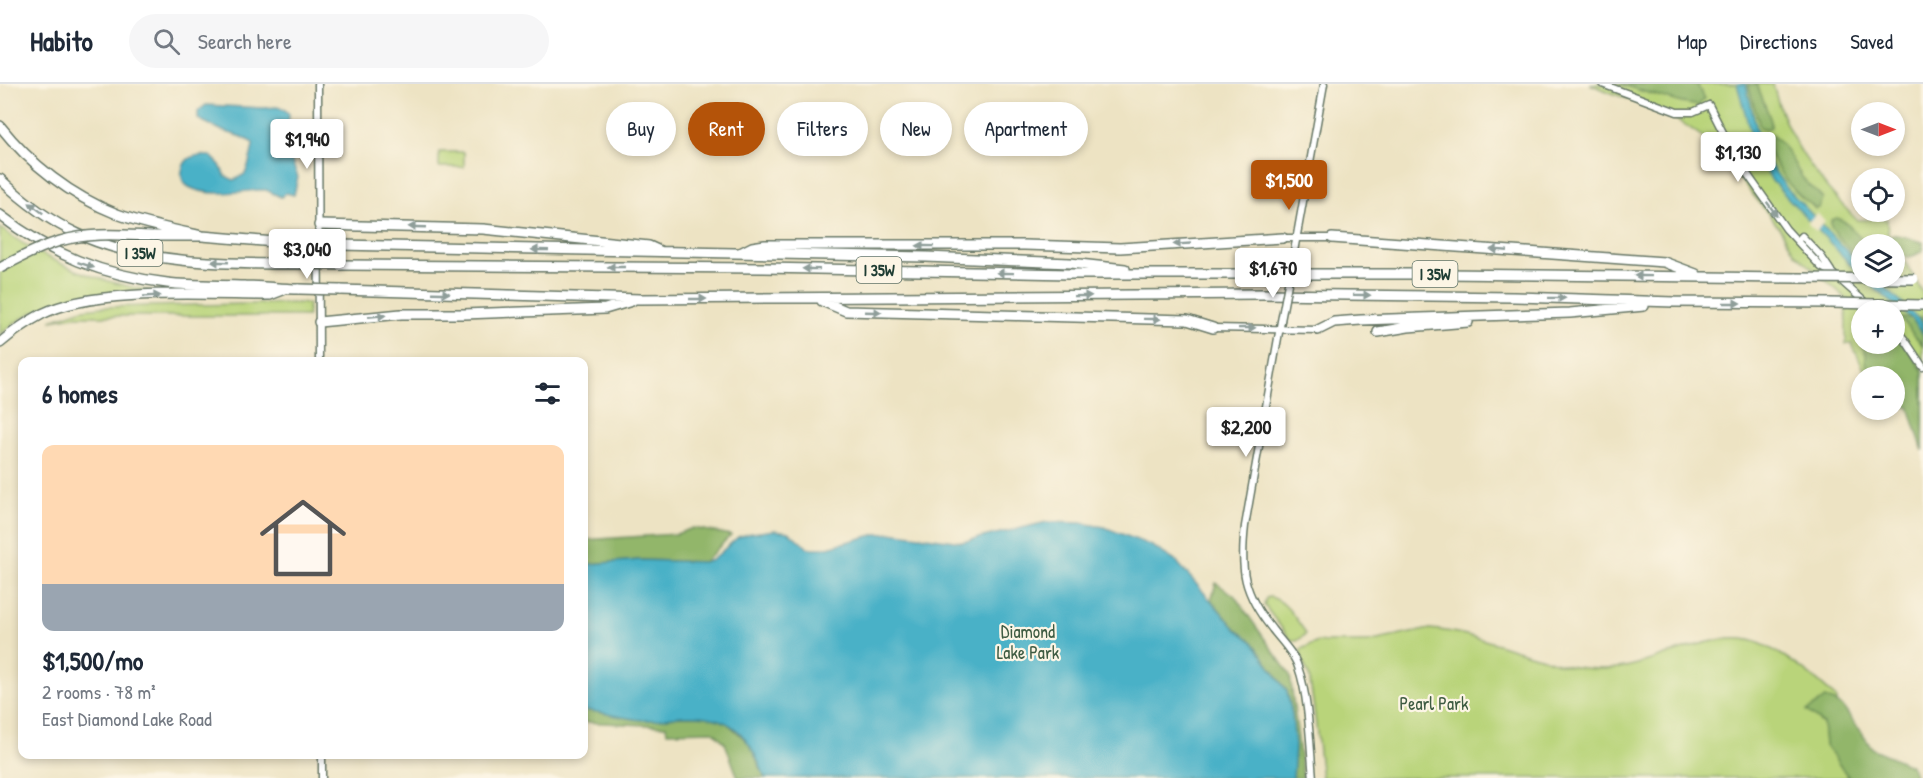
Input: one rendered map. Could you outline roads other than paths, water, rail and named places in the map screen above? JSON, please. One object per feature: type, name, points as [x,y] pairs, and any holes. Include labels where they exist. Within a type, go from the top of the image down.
[{"type":"highway","points":[[0,126],[26,155],[59,182],[88,200],[117,213],[202,236]]},
{"type":"highway","name":"I 35W","points":[[0,179],[41,212],[78,234],[119,249],[174,259],[340,265],[764,268],[1070,274],[1919,279]]},
{"type":"highway","name":"I 35W","points":[[0,215],[20,231],[81,264],[124,276],[169,283],[264,286],[286,289],[640,299],[1263,294],[1923,305]]},
{"type":"highway","points":[[319,225],[483,229],[649,246],[662,252]]},
{"type":"highway","points":[[0,268],[59,241],[110,234],[153,237],[202,236],[300,244],[926,257],[1070,263],[1169,274]]},
{"type":"highway","points":[[738,254],[753,247],[765,245],[1024,245],[1120,248],[1283,238]]},
{"type":"highway","points":[[1332,238],[1441,248],[1664,262],[1701,276]]},
{"type":"highway","points":[[0,343],[43,313],[75,303],[109,298],[156,296],[270,296],[286,289]]},
{"type":"highway","points":[[817,298],[846,311],[1187,320],[1213,328]]},
{"type":"highway","points":[[319,322],[401,314],[605,309],[640,299]]},
{"type":"highway","points":[[1378,332],[1524,315],[1570,313],[1674,302]]},
{"type":"highway","points":[[1318,330],[1334,322],[1361,320],[1493,314],[1524,315]]},
{"type":"highway","points":[[0,349],[16,330]]},
{"type":"street","points":[[318,84],[319,357]]},
{"type":"street","points":[[1313,778],[1298,666],[1290,651],[1258,611],[1246,586],[1242,556],[1245,526],[1324,84]]},
{"type":"street","points":[[1602,84],[1677,112],[1693,112],[1709,105],[1736,158],[1786,229],[1821,256],[1831,272],[1863,300]]},
{"type":"street","points":[[1283,238],[1332,238]]},
{"type":"street","points":[[1213,328],[1281,325],[1318,330]]},
{"type":"street","points":[[1905,340],[1923,367]]},
{"type":"street","points":[[322,759],[322,778]]},
{"type":"water","points":[[1737,84],[1746,84],[1761,146],[1769,163],[1785,186],[1851,255],[1851,265],[1772,181],[1753,142]]},
{"type":"water","points":[[206,105],[277,107],[289,114],[287,149],[298,177],[294,195],[286,193],[281,197],[266,190],[205,192],[185,184],[182,176],[183,167],[188,159],[194,156],[211,156],[220,165],[225,176],[234,180],[245,174],[250,158],[253,143],[198,119],[198,111]]},
{"type":"water","points":[[1874,288],[1886,288],[1898,300],[1889,300]]},
{"type":"water","points":[[1905,306],[1922,322],[1923,334],[1905,313]]},
{"type":"water","name":"Diamond Lake Park","points":[[1047,522],[1082,523],[1104,527],[1152,546],[1177,562],[1236,629],[1253,642],[1287,691],[1295,746],[1293,778],[765,778],[752,748],[744,737],[725,722],[698,716],[653,720],[636,719],[588,711],[588,565],[590,564],[640,560],[704,562],[712,560],[738,537],[775,530],[789,532],[808,548],[824,548],[877,534],[898,533],[962,542]]},
{"type":"park label","name":"Pearl Park","points":[[1434,704]]}]
